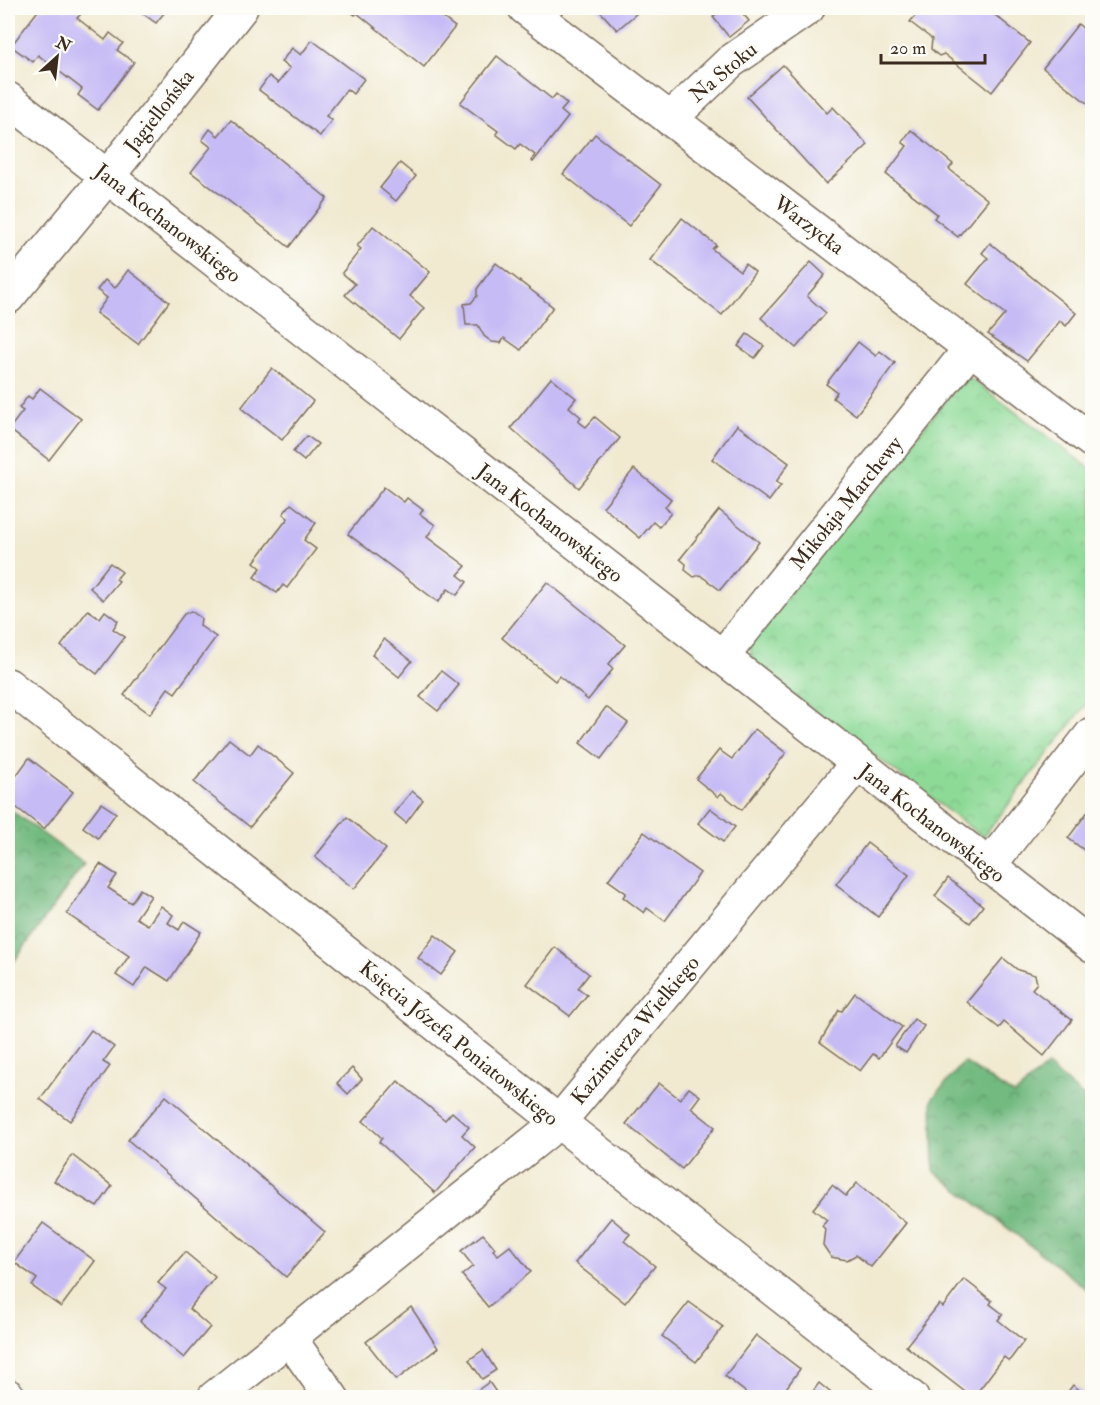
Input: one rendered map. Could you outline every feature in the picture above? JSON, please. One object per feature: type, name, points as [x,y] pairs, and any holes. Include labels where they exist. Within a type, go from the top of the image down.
[{"type":"street","name":"Jagiellońska","points":[[8,297],[108,176],[241,8]]},
{"type":"street","name":"Warzycka","points":[[525,8],[1092,441]]},
{"type":"street","name":"Na Stoku","points":[[670,119],[730,62],[808,8]]},
{"type":"street","name":"Jana Kochanowskiego","points":[[8,99],[722,657],[856,765],[1092,946]]},
{"type":"street","name":"Mikołaja Marchewy","points":[[722,657],[970,349]]},
{"type":"street","name":"Księcia Józefa Poniatowskiego","points":[[8,685],[559,1122],[912,1398]]},
{"type":"street","points":[[988,867],[1092,734]]},
{"type":"street","name":"Kazimierza Wielkiego","points":[[214,1398],[559,1122],[856,765]]},
{"type":"street","points":[[290,1339],[332,1398]]},
{"type":"green space","points":[[966,375],[1092,470],[1092,697],[983,837],[752,664],[750,642]]},
{"type":"green space","points":[[8,808],[84,864],[8,970]]},
{"type":"green space","points":[[964,1062],[1014,1095],[1047,1066],[1092,1104],[1092,1293],[934,1171],[932,1099]]},
{"type":"building","points":[[40,8],[62,8],[66,11],[68,8],[75,8],[82,13],[77,18],[105,40],[110,33],[123,43],[117,50],[134,62],[98,110],[78,95],[82,89],[38,55],[33,62],[11,46]]},
{"type":"building","points":[[135,8],[168,8],[156,23]]},
{"type":"building","points":[[346,8],[430,8],[455,27],[424,67],[357,13],[355,15]]},
{"type":"building","points":[[597,8],[633,8],[637,13],[617,30]]},
{"type":"building","points":[[714,8],[738,8],[749,21],[729,37],[713,17],[718,12]]},
{"type":"building","points":[[922,8],[986,8],[1030,43],[992,92],[944,54],[939,56],[931,49],[932,39],[910,22]]},
{"type":"building","points":[[1078,24],[1092,36],[1092,107],[1043,68]]},
{"type":"building","points":[[312,40],[364,79],[353,94],[347,89],[326,116],[332,120],[320,136],[259,90],[269,76],[278,83],[290,68],[281,62],[292,48],[301,55]]},
{"type":"building","points":[[497,56],[552,99],[556,94],[567,104],[561,111],[568,117],[533,162],[531,161],[535,155],[520,144],[516,149],[496,134],[498,131],[460,103]]},
{"type":"building","points":[[783,65],[827,113],[833,107],[868,145],[826,184],[747,97]]},
{"type":"building","points":[[231,120],[327,198],[289,247],[191,172],[211,147],[202,140],[210,129],[218,136]]},
{"type":"building","points":[[911,130],[953,164],[949,169],[988,200],[958,237],[934,218],[937,214],[886,174],[907,146],[902,142]]},
{"type":"building","points":[[595,134],[661,185],[629,226],[563,174]]},
{"type":"building","points":[[400,163],[416,176],[396,201],[380,188]]},
{"type":"building","points":[[682,218],[716,245],[712,249],[740,271],[745,264],[755,272],[722,315],[650,260]]},
{"type":"building","points":[[373,226],[430,272],[410,296],[424,308],[399,339],[345,295],[355,284],[342,273],[361,249],[357,246]]},
{"type":"building","points":[[990,243],[1076,313],[1066,326],[1060,321],[1027,361],[988,334],[1005,314],[967,284],[988,258],[982,253]]},
{"type":"building","points":[[811,262],[825,275],[807,296],[826,313],[796,348],[761,318]]},
{"type":"building","points":[[496,263],[553,307],[521,350],[504,338],[501,343],[492,342],[484,336],[478,325],[466,325],[464,304],[471,303],[477,296],[477,289]]},
{"type":"building","points":[[128,270],[169,302],[138,344],[96,313],[107,298],[97,290],[105,280],[115,288]]},
{"type":"building","points":[[747,334],[764,346],[755,358],[738,346]]},
{"type":"building","points":[[858,342],[876,356],[880,351],[895,363],[856,415],[833,398],[837,392],[826,384]]},
{"type":"building","points":[[272,368],[313,401],[282,440],[241,408]]},
{"type":"building","points":[[551,378],[576,398],[569,407],[581,417],[578,421],[586,427],[595,417],[620,438],[579,488],[511,428]]},
{"type":"building","points":[[40,388],[81,419],[49,460],[9,429],[23,411],[19,408],[28,396],[32,399]]},
{"type":"building","points":[[737,425],[789,463],[776,482],[781,485],[769,501],[712,459]]},
{"type":"building","points":[[307,436],[318,444],[304,461],[293,452]]},
{"type":"building","points":[[634,469],[671,499],[665,507],[671,513],[659,527],[653,522],[640,538],[603,507]]},
{"type":"building","points":[[384,487],[404,502],[407,498],[423,510],[420,514],[435,525],[427,537],[466,566],[458,575],[467,582],[457,595],[448,589],[438,602],[348,534]]},
{"type":"building","points":[[291,504],[316,523],[304,540],[316,549],[287,588],[283,585],[277,593],[254,577],[261,568],[254,562],[288,518],[283,514]]},
{"type":"building","points":[[719,510],[759,542],[720,590],[700,575],[694,577],[685,570],[686,564],[680,559]]},
{"type":"building","points":[[110,563],[122,572],[116,579],[119,581],[103,600],[90,588]]},
{"type":"building","points":[[547,582],[625,645],[608,665],[613,669],[588,700],[559,676],[555,681],[502,638]]},
{"type":"building","points":[[88,610],[100,618],[105,611],[118,621],[113,629],[125,637],[97,674],[61,646]]},
{"type":"building","points":[[191,611],[201,618],[200,626],[216,637],[175,693],[168,688],[150,714],[124,695],[184,614]]},
{"type":"building","points":[[384,639],[412,661],[399,677],[372,655]]},
{"type":"building","points":[[441,671],[459,685],[438,711],[420,697]]},
{"type":"building","points":[[606,707],[628,723],[601,759],[580,743]]},
{"type":"building","points":[[755,729],[786,753],[742,810],[721,793],[718,797],[696,779],[719,750],[732,759]]},
{"type":"building","points":[[229,739],[250,755],[258,744],[294,773],[250,827],[194,782]]},
{"type":"building","points":[[29,758],[73,792],[44,829],[8,801],[8,787]]},
{"type":"building","points":[[412,791],[423,800],[406,823],[394,813]]},
{"type":"building","points":[[101,803],[116,813],[98,838],[83,827]]},
{"type":"building","points":[[1092,806],[1092,856],[1068,838]]},
{"type":"building","points":[[710,808],[735,827],[723,842],[698,823]]},
{"type":"building","points":[[347,817],[386,849],[354,889],[315,857]]},
{"type":"building","points":[[644,832],[700,873],[665,921],[647,908],[644,913],[623,897],[626,893],[608,880]]},
{"type":"building","points":[[867,843],[909,875],[878,917],[836,884]]},
{"type":"building","points":[[100,864],[117,875],[108,888],[131,903],[140,889],[151,896],[136,918],[148,925],[161,906],[173,915],[168,923],[179,930],[184,921],[201,932],[169,981],[147,967],[134,987],[116,975],[129,956],[67,914]]},
{"type":"building","points":[[948,878],[983,906],[970,923],[935,896]]},
{"type":"building","points":[[435,935],[458,952],[441,975],[418,958]]},
{"type":"building","points":[[555,947],[589,974],[578,988],[587,995],[570,1016],[527,984]]},
{"type":"building","points":[[1003,958],[1018,970],[1035,975],[1037,983],[1032,989],[1072,1020],[1044,1056],[1004,1022],[999,1028],[967,1002]]},
{"type":"building","points":[[855,993],[902,1027],[879,1058],[873,1054],[860,1071],[820,1042],[839,1010],[842,1011]]},
{"type":"building","points":[[914,1019],[924,1026],[906,1053],[895,1046]]},
{"type":"building","points":[[91,1030],[114,1047],[103,1062],[110,1066],[70,1121],[40,1099]]},
{"type":"building","points":[[352,1068],[362,1079],[348,1094],[337,1083]]},
{"type":"building","points":[[398,1081],[445,1120],[452,1112],[469,1127],[462,1135],[475,1147],[435,1193],[379,1142],[382,1138],[363,1121]]},
{"type":"building","points":[[659,1083],[680,1099],[689,1088],[700,1096],[691,1108],[715,1127],[682,1169],[626,1124]]},
{"type":"building","points":[[166,1096],[325,1232],[286,1277],[128,1140]]},
{"type":"building","points":[[72,1155],[112,1186],[97,1207],[54,1181]]},
{"type":"building","points":[[857,1183],[906,1223],[871,1267],[856,1255],[847,1260],[831,1257],[823,1245],[825,1229],[822,1226],[827,1220],[813,1209],[832,1185],[846,1196]]},
{"type":"building","points":[[611,1218],[630,1234],[624,1241],[655,1266],[625,1303],[575,1263]]},
{"type":"building","points":[[43,1223],[95,1261],[61,1307],[32,1286],[37,1279],[14,1262]]},
{"type":"building","points":[[483,1234],[498,1255],[510,1246],[531,1272],[488,1307],[462,1275],[473,1266],[461,1251]]},
{"type":"building","points":[[185,1252],[215,1277],[189,1309],[210,1327],[184,1358],[140,1321],[166,1289],[158,1283]]},
{"type":"building","points":[[964,1279],[992,1301],[990,1304],[1003,1314],[998,1320],[1024,1341],[1009,1361],[1004,1357],[973,1398],[906,1346],[939,1304],[943,1307]]},
{"type":"building","points":[[689,1302],[723,1327],[696,1362],[662,1336]]},
{"type":"building","points":[[411,1307],[438,1348],[396,1380],[366,1342]]},
{"type":"building","points":[[756,1335],[800,1369],[779,1398],[753,1398],[725,1376]]},
{"type":"building","points":[[483,1350],[496,1370],[482,1379],[469,1360]]},
{"type":"building","points":[[489,1382],[500,1398],[467,1398]]},
{"type":"building","points":[[819,1383],[837,1398],[808,1398]]},
{"type":"building","points":[[1073,1385],[1086,1395],[1088,1391],[1092,1398],[1063,1398]]}]
